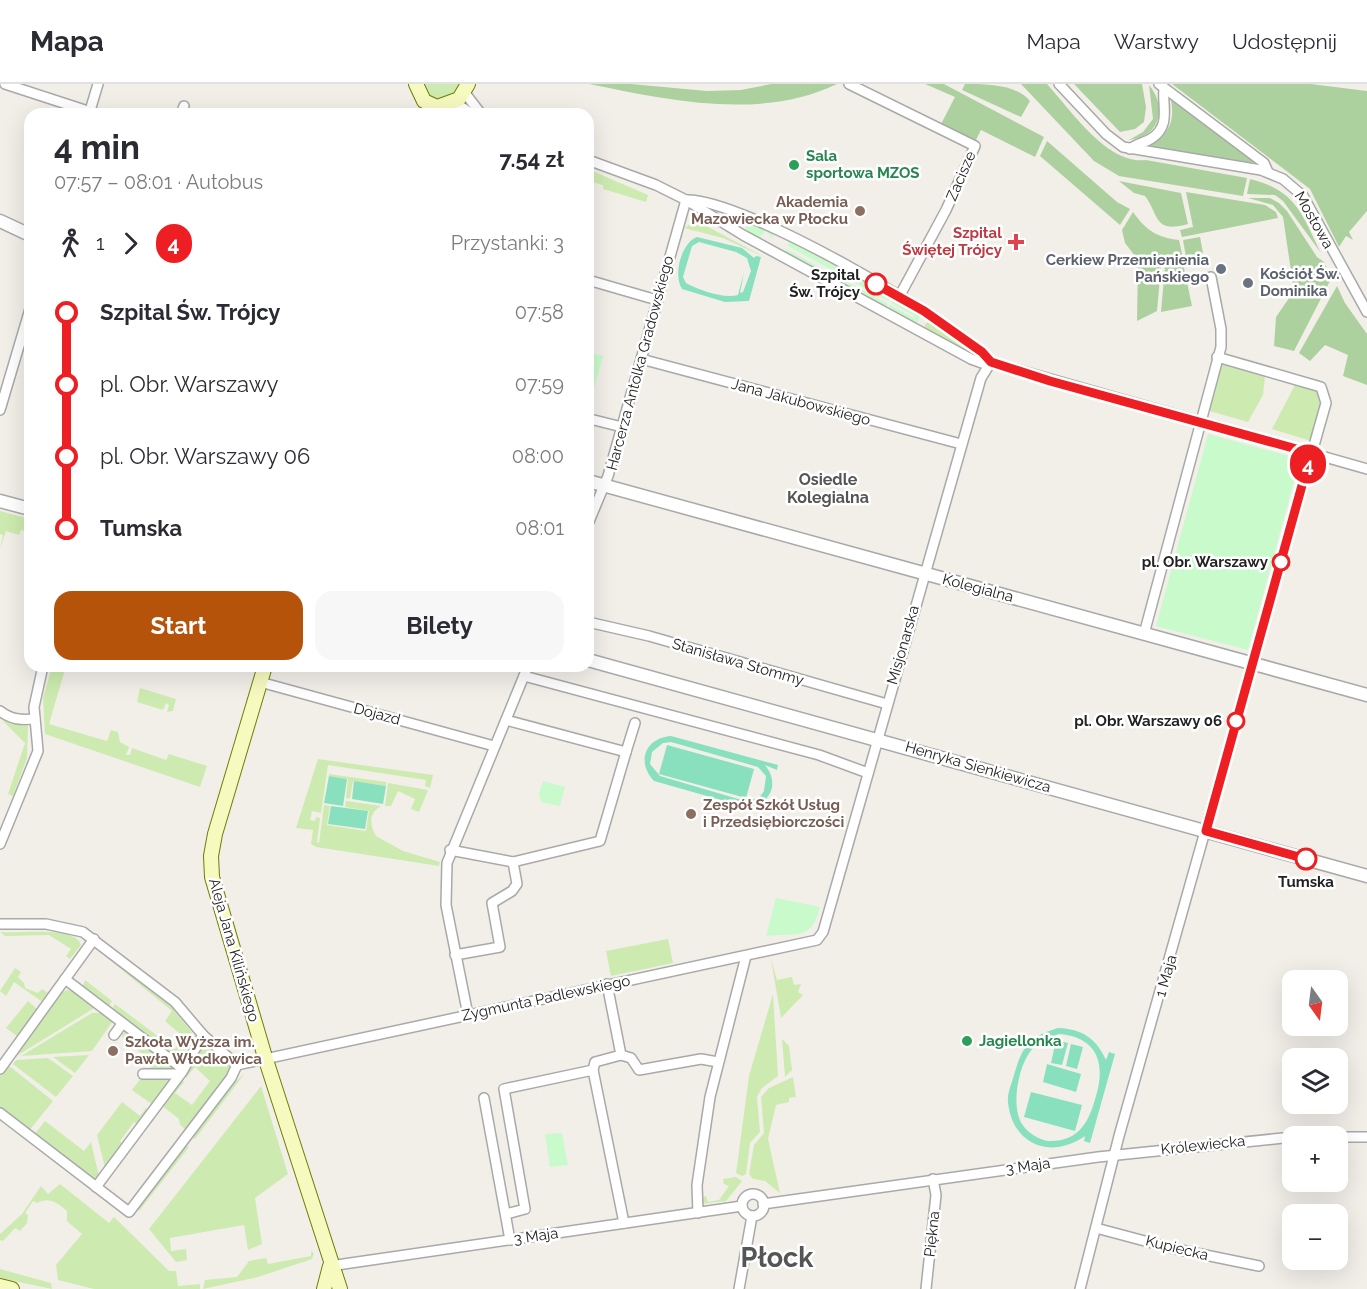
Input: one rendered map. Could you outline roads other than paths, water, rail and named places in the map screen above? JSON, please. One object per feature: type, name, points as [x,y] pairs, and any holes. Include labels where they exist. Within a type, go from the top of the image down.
[{"type":"main road","points":[[416,84],[420,96],[429,108]]},
{"type":"main road","points":[[447,107],[466,88]]},
{"type":"main road","name":"Aleja Jana Kilińskiego","points":[[263,672],[215,834],[211,868],[216,897],[265,1057],[330,1266],[340,1289]]},
{"type":"main road","points":[[324,1289],[330,1266]]},
{"type":"main road","points":[[0,1286],[12,1289]]},
{"type":"street","points":[[0,90],[3,84],[76,108]]},
{"type":"street","points":[[92,108],[98,84]]},
{"type":"street","name":"Zacisze","points":[[849,84],[975,146],[946,210],[899,297]]},
{"type":"street","name":"Mostowa","points":[[1059,84],[1106,134],[1116,143],[1130,149],[1268,172],[1283,179],[1303,195],[1342,271],[1367,312]]},
{"type":"street","name":"Mostowa","points":[[1130,149],[1152,138],[1161,128],[1166,112],[1161,86]]},
{"type":"street","name":"Mostowa","points":[[1161,86],[1264,163],[1268,172]]},
{"type":"street","points":[[466,88],[478,108]]},
{"type":"street","points":[[594,162],[656,185],[686,200],[743,235],[982,363],[991,362],[1050,381],[1367,469]]},
{"type":"street","points":[[686,200],[700,201],[754,219],[924,311],[982,352],[991,362]]},
{"type":"street","name":"Harcerza Antolka Gradowskiego","points":[[594,509],[622,427],[686,200]]},
{"type":"street","points":[[743,235],[742,225],[745,220],[754,219]]},
{"type":"street","points":[[0,221],[24,232]]},
{"type":"street","points":[[1144,634],[1222,339],[1210,277]]},
{"type":"street","points":[[594,282],[657,300]]},
{"type":"street","points":[[916,328],[925,317],[924,311]]},
{"type":"street","points":[[0,410],[24,329]]},
{"type":"street","name":"1 Maja","points":[[1080,1289],[1114,1155],[1326,403],[1322,387],[1216,357]]},
{"type":"street","name":"Jana Jakubowskiego","points":[[641,359],[961,444]]},
{"type":"street","name":"Misjonarska","points":[[823,932],[961,444],[981,378],[991,362]]},
{"type":"street","points":[[594,420],[622,427]]},
{"type":"street","name":"Kolegialna","points":[[594,482],[1367,695]]},
{"type":"street","points":[[0,501],[24,507]]},
{"type":"street","name":"Stanisława Stommy","points":[[594,623],[649,636],[887,704]]},
{"type":"street","name":"Henryka Sienkiewicza","points":[[594,662],[1367,876]]},
{"type":"street","points":[[0,844],[38,751],[35,719],[37,688],[42,672]]},
{"type":"street","points":[[468,1015],[455,955],[445,890],[450,850],[526,672]]},
{"type":"street","points":[[529,672],[819,755],[868,773]]},
{"type":"street","name":"Dojazd","points":[[260,682],[494,746]]},
{"type":"street","points":[[0,711],[8,717],[19,720],[35,719]]},
{"type":"street","points":[[506,720],[626,752]]},
{"type":"street","points":[[450,850],[513,862],[600,841],[635,723]]},
{"type":"street","points":[[455,955],[500,947],[492,903],[516,888],[513,862]]},
{"type":"street","points":[[0,924],[46,924],[83,932],[175,1002],[203,1035],[237,1065],[231,1078],[129,1212],[0,1113]]},
{"type":"street","name":"Zygmunta Padlewskiego","points":[[237,1065],[265,1057],[817,940],[823,932]]},
{"type":"street","points":[[0,1069],[94,939]]},
{"type":"street","points":[[698,1213],[697,1185],[718,1062],[740,989],[746,956]]},
{"type":"street","points":[[65,979],[182,1072]]},
{"type":"street","points":[[607,984],[621,1055]]},
{"type":"street","points":[[114,1035],[122,1024]]},
{"type":"street","points":[[96,1187],[182,1072],[203,1035]]},
{"type":"street","points":[[624,1223],[593,1070],[595,1062],[621,1055],[631,1058],[641,1071],[692,1060],[718,1062]]},
{"type":"street","points":[[506,1214],[525,1209],[504,1089],[593,1070]]},
{"type":"street","points":[[144,1074],[182,1072]]},
{"type":"street","points":[[484,1098],[510,1240]]},
{"type":"street","points":[[1348,1137],[1367,1137]]},
{"type":"street","name":"Królewiecka","points":[[1114,1155],[1282,1138]]},
{"type":"street","name":"3 Maja","points":[[763,1204],[1114,1155]]},
{"type":"street","name":"Piękna","points":[[926,1289],[936,1195],[933,1179]]},
{"type":"street","points":[[751,1194],[758,1196],[763,1204],[761,1212],[752,1216],[745,1212],[742,1206],[745,1197],[751,1194]]},
{"type":"street","name":"3 Maja","points":[[330,1266],[742,1206]]},
{"type":"street","points":[[739,1289],[752,1216]]},
{"type":"street","name":"Kupiecka","points":[[1096,1228],[1171,1248],[1259,1266]]},
{"type":"place","name":"Sala sportowa MZOS","points":[[794,165]]},
{"type":"place","name":"Akademia Mazowiecka w Płocku","points":[[860,211]]},
{"type":"place","name":"Szpital Świętej Trójcy","points":[[1016,242]]},
{"type":"place","name":"Cerkiew Przemienienia Pańskiego","points":[[1221,269]]},
{"type":"place","name":"Kościół Św. Dominika","points":[[1248,283]]},
{"type":"place","name":"Szpital Św. Trójcy","points":[[876,284]]},
{"type":"place","name":"pl. Obr. Warszawy","points":[[1281,562]]},
{"type":"place","name":"pl. Obr. Warszawy 06","points":[[1236,721]]},
{"type":"place","name":"Zespół Szkół Usług i Przedsiębiorczości","points":[[691,814]]},
{"type":"place","name":"Tumska","points":[[1306,859]]},
{"type":"place","name":"Jagiellonka","points":[[967,1041]]},
{"type":"place","name":"Szkoła Wyższa im. Pawła Włodkowica","points":[[113,1051]]},
{"type":"district","name":"Osiedle Kolegialna","points":[[828,488]]},
{"type":"district","name":"Płock","points":[[777,1258]]}]
